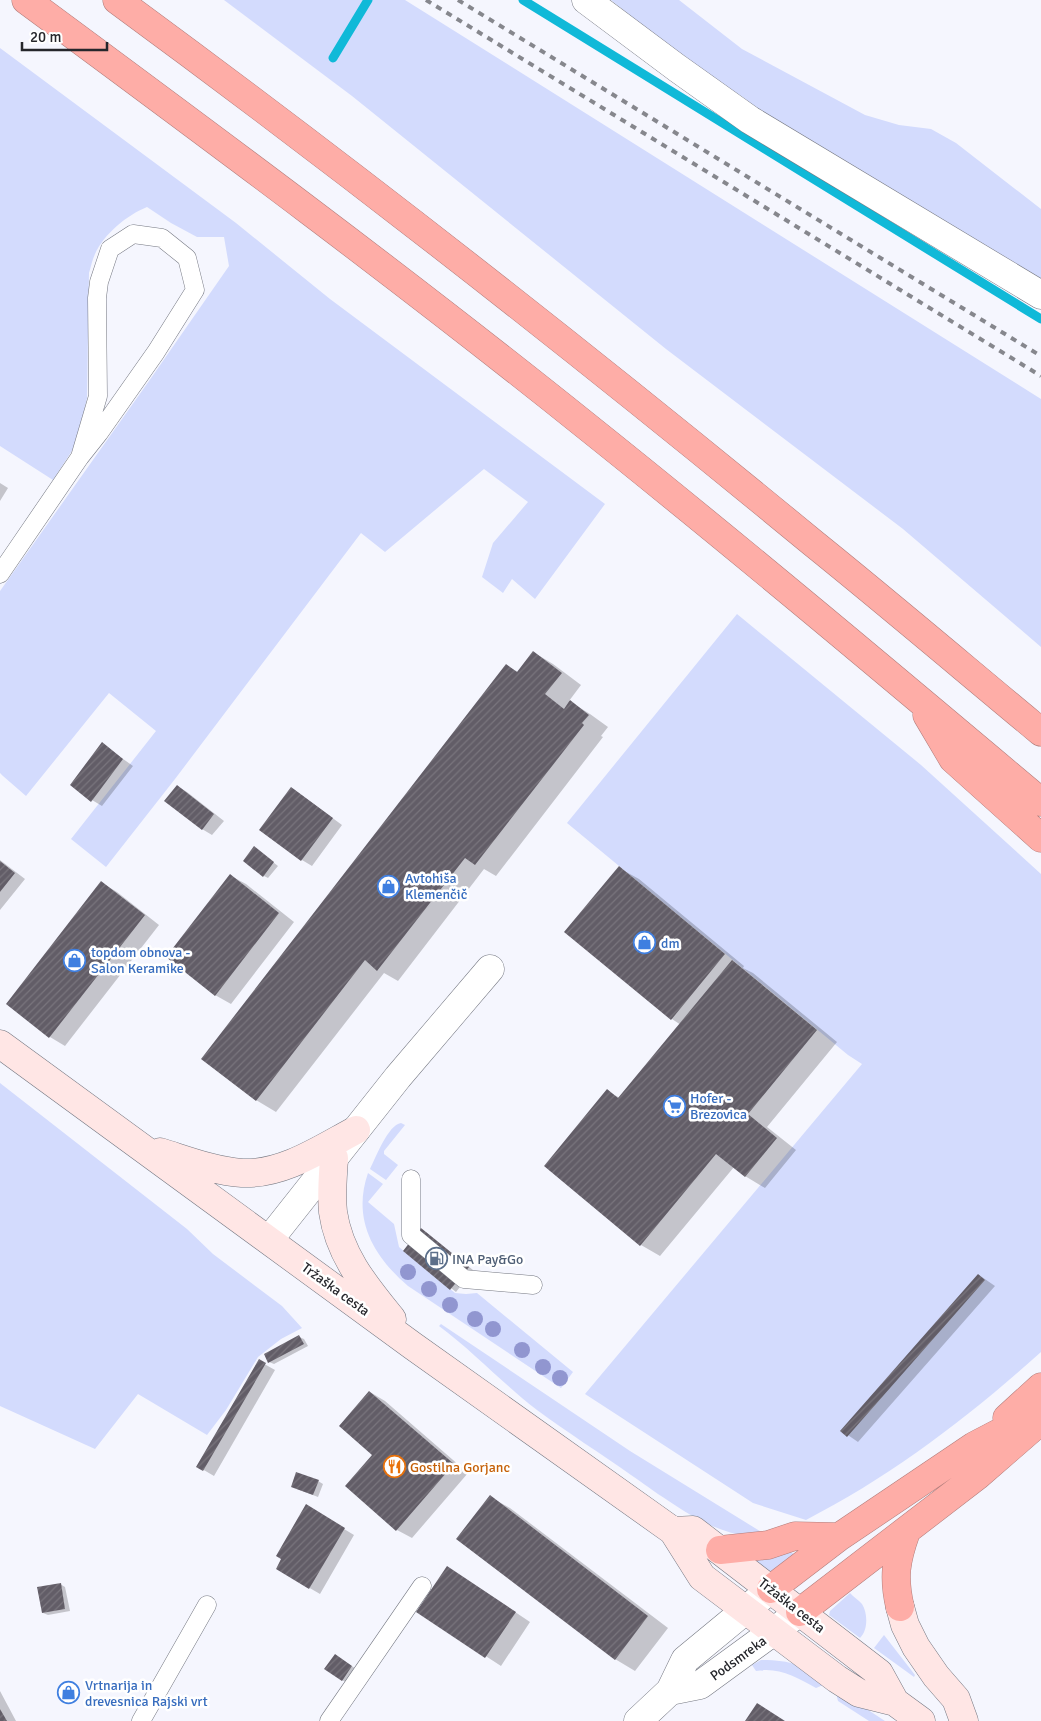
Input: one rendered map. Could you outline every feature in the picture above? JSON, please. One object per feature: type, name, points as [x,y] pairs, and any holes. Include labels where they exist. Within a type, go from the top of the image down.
[{"type":"highway","points":[[26,0],[228,149],[571,414],[1041,802]]},
{"type":"highway","points":[[117,0],[318,151],[514,302],[792,525],[1041,732]]},
{"type":"highway","points":[[916,697],[953,759],[1041,838]]},
{"type":"highway","points":[[974,1446],[1041,1387]]},
{"type":"highway","points":[[771,1589],[839,1537],[974,1446],[1041,1411]]},
{"type":"highway","points":[[800,1612],[977,1476],[1041,1420]]},
{"type":"highway","points":[[977,1476],[1041,1439]]},
{"type":"highway","points":[[900,1607],[895,1572],[906,1532]]},
{"type":"highway","points":[[720,1550],[768,1545],[795,1536],[839,1537]]},
{"type":"main road","name":"Tržaška cesta","points":[[0,1044],[413,1346],[673,1531],[702,1577],[774,1631],[859,1693],[895,1702],[921,1721]]},
{"type":"main road","points":[[139,1146],[226,1171],[258,1172],[294,1162],[356,1130]]},
{"type":"main road","points":[[334,1158],[333,1212],[338,1234],[346,1254],[357,1275],[413,1346]]},
{"type":"main road","name":"Tržaška cesta","points":[[673,1531],[693,1530],[771,1589],[880,1673],[895,1702]]},
{"type":"main road","points":[[900,1607],[916,1647],[936,1676],[956,1699],[964,1721]]},
{"type":"street","points":[[586,0],[750,120],[1041,295]]},
{"type":"street","points":[[268,1240],[398,1078],[490,969]]},
{"type":"street","points":[[638,1721],[670,1691],[685,1660],[771,1589]]},
{"type":"street","name":"Podsmreka","points":[[670,1691],[700,1685],[800,1612]]},
{"type":"lane","points":[[0,574],[80,457],[156,352],[195,290],[187,258],[162,238],[133,234],[110,249],[99,282],[97,298],[98,396],[80,457]]},
{"type":"lane","points":[[411,1179],[411,1235],[464,1279],[533,1284]]},
{"type":"lane","points":[[328,1721],[422,1586]]},
{"type":"lane","points":[[141,1721],[207,1605]]},
{"type":"shaded area","points":[[224,0],[405,0],[1041,399],[1041,647],[903,529],[666,349],[352,96]]},
{"type":"shaded area","points":[[611,0],[679,0],[742,49],[865,115],[899,125],[931,129],[956,143],[1041,209],[1041,285],[791,136],[743,97],[687,61]]},
{"type":"shaded area","points":[[0,48],[236,223],[330,299],[605,504],[535,599],[512,579],[503,593],[482,577],[493,543],[528,502],[484,469],[385,552],[361,533],[106,867],[71,839],[156,731],[109,693],[26,796],[3,776],[0,773],[0,591],[229,266],[224,237],[197,237],[147,207],[124,220],[104,239],[94,256],[89,273],[87,398],[77,443],[53,480],[0,446]]},
{"type":"shaded area","points":[[737,614],[921,765],[1041,874],[1041,1352],[929,1444],[869,1484],[806,1520],[753,1503],[585,1394],[862,1064],[848,1055],[567,823]]},
{"type":"shaded area","points":[[0,1083],[187,1229],[213,1254],[282,1306],[302,1328],[281,1339],[258,1357],[226,1410],[207,1435],[138,1394],[95,1449],[0,1406]]},
{"type":"shaded area","points":[[401,1123],[405,1125],[384,1151],[384,1154],[398,1165],[386,1180],[370,1169],[387,1135],[396,1125]]},
{"type":"shaded area","points":[[368,1173],[383,1184],[368,1202],[394,1224],[399,1247],[455,1293],[477,1293],[573,1372],[561,1388],[408,1286],[385,1262],[369,1236],[364,1221],[364,1190]]},
{"type":"shaded area","points":[[441,1324],[630,1451],[763,1533],[746,1535],[715,1527],[670,1502],[537,1410],[439,1326]]},
{"type":"shaded area","points":[[791,1552],[797,1556],[774,1576],[753,1560]]},
{"type":"shaded area","points":[[850,1593],[862,1604],[865,1612],[866,1627],[860,1638],[829,1615],[830,1611]]},
{"type":"shaded area","points":[[884,1635],[915,1675],[914,1677],[874,1648]]},
{"type":"shaded area","points":[[761,1660],[781,1661],[797,1665],[828,1683],[816,1688],[780,1672],[772,1670],[756,1671],[752,1665]]},
{"type":"shaded area","points":[[839,1691],[885,1721],[869,1721],[838,1701]]},
{"type":"building","name":"Avtohiša Klemenčič","points":[[533,651],[562,673],[545,694],[564,709],[570,700],[589,715],[582,723],[584,725],[475,865],[465,858],[377,971],[365,960],[256,1101],[201,1059],[506,664],[517,672]]},
{"type":"building","points":[[102,742],[123,759],[91,802],[70,785]]},
{"type":"building","points":[[177,785],[214,814],[202,830],[164,801]]},
{"type":"building","points":[[291,787],[333,818],[301,861],[259,830]]},
{"type":"building","points":[[254,846],[274,862],[263,877],[243,861]]},
{"type":"building","points":[[0,861],[15,873],[0,892]]},
{"type":"building","name":"dm","points":[[619,866],[725,954],[671,1020],[564,932]]},
{"type":"building","points":[[230,874],[279,913],[215,996],[166,957]]},
{"type":"building","name":"topdom obnova - Salon Keramike","points":[[101,881],[145,915],[49,1038],[6,1004]]},
{"type":"building","name":"Hofer - Brezovica","points":[[732,960],[817,1030],[748,1114],[777,1138],[745,1177],[716,1154],[640,1246],[544,1166],[607,1089],[618,1098]]},
{"type":"building","name":"INA Pay&Go","points":[[421,1228],[469,1267],[450,1290],[403,1251]]},
{"type":"building","points":[[978,1274],[985,1280],[847,1437],[840,1431]]},
{"type":"building","points":[[299,1335],[304,1344],[268,1363],[264,1354]]},
{"type":"building","points":[[259,1359],[266,1363],[203,1471],[196,1467]]},
{"type":"building","points":[[369,1391],[454,1464],[396,1531],[345,1486],[372,1455],[339,1426]]},
{"type":"building","points":[[296,1472],[319,1480],[313,1495],[291,1487]]},
{"type":"building","points":[[490,1495],[648,1616],[615,1660],[456,1539]]},
{"type":"building","points":[[306,1504],[345,1528],[309,1589],[276,1569],[281,1559],[276,1556]]},
{"type":"building","points":[[447,1566],[516,1612],[485,1658],[416,1612]]},
{"type":"building","points":[[61,1583],[65,1609],[42,1613],[37,1587]]},
{"type":"building","points":[[335,1654],[352,1666],[342,1681],[324,1669]]},
{"type":"building","points":[[757,1703],[785,1721],[745,1721]]},
{"type":"building","points":[[0,1709],[7,1721],[0,1721]]},
{"type":"waterway","points":[[333,58],[368,0]]},
{"type":"waterway","points":[[523,0],[1041,319]]},
{"type":"railway","points":[[426,0],[1041,376]]},
{"type":"railway","points":[[458,0],[1041,356]]},
{"type":"place","name":"Avtohiša Klemenčič","points":[[389,886]]},
{"type":"place","name":"dm","points":[[645,943]]},
{"type":"place","name":"topdom obnova - Salon Keramike","points":[[75,960]]},
{"type":"place","name":"Hofer - Brezovica","points":[[674,1106]]},
{"type":"place","name":"INA Pay&Go","points":[[436,1259]]},
{"type":"place","name":"Gostilna Gorjanc","points":[[394,1467]]},
{"type":"place","name":"Vrtnarija in drevesnica Rajski vrt","points":[[69,1693]]}]
